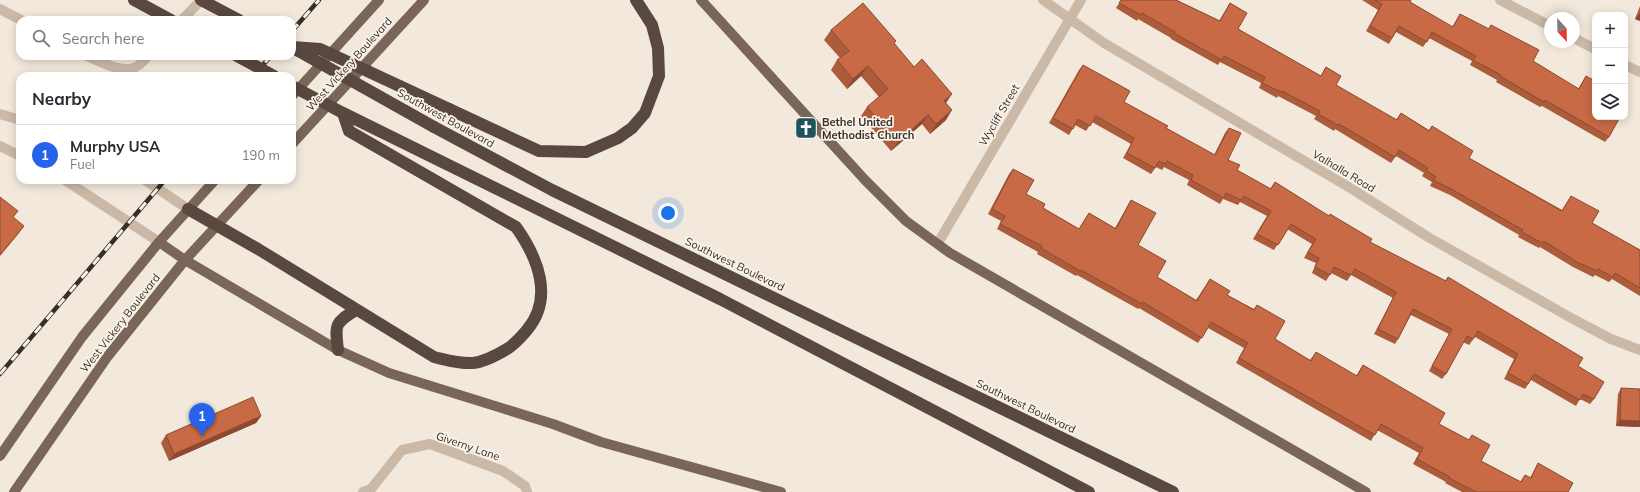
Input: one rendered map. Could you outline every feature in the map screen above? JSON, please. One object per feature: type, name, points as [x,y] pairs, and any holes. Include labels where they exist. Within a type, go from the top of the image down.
[{"type":"highway","points":[[134,0],[164,16]]},
{"type":"highway","points":[[201,0],[231,16]]},
{"type":"highway","points":[[296,47],[320,49],[539,151],[586,152],[618,138],[632,128],[645,113],[659,76],[658,48],[652,25],[636,0]]},
{"type":"highway","name":"Southwest Boulevard","points":[[296,49],[434,127],[552,190],[1173,492]]},
{"type":"highway","points":[[244,60],[267,72]]},
{"type":"highway","points":[[296,88],[343,113],[720,299],[1089,492]]},
{"type":"highway","points":[[188,209],[434,358],[458,363],[475,362],[499,354],[515,344],[532,324],[541,304],[541,290],[538,270],[527,243],[516,227],[349,132],[343,113]]},
{"type":"highway","points":[[338,350],[336,329],[342,318],[356,310]]},
{"type":"main road","name":"West Vickery Boulevard","points":[[296,92],[379,0]]},
{"type":"main road","name":"West Vickery Boulevard","points":[[296,140],[424,0]]},
{"type":"main road","points":[[701,0],[865,180],[906,221],[950,253],[1366,492]]},
{"type":"main road","name":"West Vickery Boulevard","points":[[0,456],[82,337],[159,242],[211,184]]},
{"type":"main road","name":"West Vickery Boulevard","points":[[14,492],[108,356],[185,260],[255,184]]},
{"type":"main road","points":[[159,242],[185,260],[338,350],[389,373],[553,424],[601,442],[781,492]]},
{"type":"street","points":[[186,16],[201,0]]},
{"type":"street","name":"Valhalla Road","points":[[1043,0],[1104,42],[1352,189],[1428,238],[1573,319],[1611,339],[1640,350]]},
{"type":"street","name":"Wycliff Street","points":[[938,243],[1081,0]]},
{"type":"street","points":[[1500,0],[1544,23]]},
{"type":"street","points":[[0,9],[16,17]]},
{"type":"street","points":[[1580,41],[1593,48]]},
{"type":"street","points":[[97,60],[114,67],[130,69],[139,65],[144,60]]},
{"type":"street","points":[[1628,66],[1640,72]]},
{"type":"street","points":[[0,114],[16,119]]},
{"type":"street","points":[[0,146],[16,154]]},
{"type":"street","points":[[71,184],[159,242]]},
{"type":"street","points":[[151,184],[188,209]]},
{"type":"street","name":"Giverny Lane","points":[[363,492],[371,488],[402,450],[430,444],[503,471],[525,486],[527,492]]},
{"type":"building","points":[[1121,0],[1176,0],[1220,21],[1230,3],[1247,13],[1238,29],[1321,76],[1326,67],[1341,76],[1336,85],[1397,120],[1401,113],[1429,131],[1432,126],[1473,151],[1469,158],[1562,211],[1571,196],[1599,211],[1592,223],[1640,250],[1640,288],[1615,273],[1613,277],[1598,269],[1597,271],[1577,262],[1544,241],[1542,243],[1522,232],[1523,230],[1433,180],[1436,177],[1426,170],[1428,168],[1399,150],[1395,157],[1339,124],[1338,125],[1318,114],[1320,111],[1282,91],[1281,92],[1262,83],[1265,77],[1224,56],[1222,60],[1142,13],[1141,15],[1119,3]]},
{"type":"building","points":[[1375,0],[1411,0],[1410,2],[1453,27],[1460,14],[1489,29],[1491,25],[1539,50],[1533,61],[1579,89],[1586,76],[1592,79],[1592,120],[1618,120],[1609,137],[1545,100],[1544,102],[1500,76],[1501,75],[1473,60],[1476,56],[1432,32],[1427,42],[1399,26],[1392,38],[1370,26],[1382,4]]},
{"type":"building","points":[[863,3],[896,41],[894,43],[914,67],[922,59],[952,94],[944,101],[952,110],[936,124],[928,115],[898,142],[867,107],[888,89],[868,66],[853,79],[837,60],[849,51],[831,30]]},
{"type":"building","points":[[1083,65],[1130,91],[1124,102],[1168,126],[1166,128],[1215,155],[1229,128],[1241,133],[1228,160],[1240,165],[1237,170],[1271,189],[1275,182],[1329,216],[1330,214],[1372,239],[1370,242],[1446,281],[1448,277],[1583,358],[1578,366],[1604,382],[1594,399],[1583,394],[1580,400],[1534,374],[1528,384],[1508,373],[1518,354],[1478,331],[1473,339],[1467,336],[1446,374],[1432,366],[1452,329],[1413,309],[1398,339],[1378,329],[1396,292],[1355,269],[1351,275],[1334,267],[1330,275],[1315,267],[1319,258],[1308,252],[1316,239],[1291,224],[1278,245],[1257,234],[1271,211],[1244,196],[1241,200],[1226,193],[1224,198],[1191,180],[1193,175],[1167,161],[1165,164],[1159,161],[1155,168],[1127,153],[1134,138],[1096,116],[1090,126],[1078,119],[1073,129],[1053,118]]},
{"type":"building","points":[[1013,169],[1034,180],[1026,194],[1045,204],[1043,208],[1079,229],[1089,213],[1116,229],[1131,200],[1156,213],[1138,245],[1166,261],[1157,277],[1197,301],[1210,279],[1230,291],[1227,295],[1254,310],[1257,305],[1285,321],[1275,339],[1311,361],[1316,352],[1357,376],[1363,365],[1445,413],[1439,424],[1469,440],[1472,435],[1490,445],[1481,461],[1521,482],[1525,475],[1531,478],[1538,463],[1573,483],[1568,492],[1476,492],[1417,459],[1423,448],[1381,424],[1375,435],[1239,358],[1248,343],[1211,322],[1202,338],[1143,302],[1142,304],[1081,270],[1080,271],[1041,248],[1042,246],[1000,224],[1005,216],[992,209]]},
{"type":"building","points":[[0,197],[18,211],[13,217],[24,226],[0,255]]},
{"type":"building","points":[[1621,388],[1640,389],[1640,421],[1620,420]]},
{"type":"building","points":[[253,397],[261,416],[174,454],[166,435]]},
{"type":"railway","points":[[296,26],[319,0]]},
{"type":"railway","points":[[257,72],[267,60]]},
{"type":"railway","points":[[0,374],[162,184]]},
{"type":"place","name":"Bethel United Methodist Church","points":[[806,128]]},
{"type":"place","name":"Murphy USA","points":[[202,436]]}]
